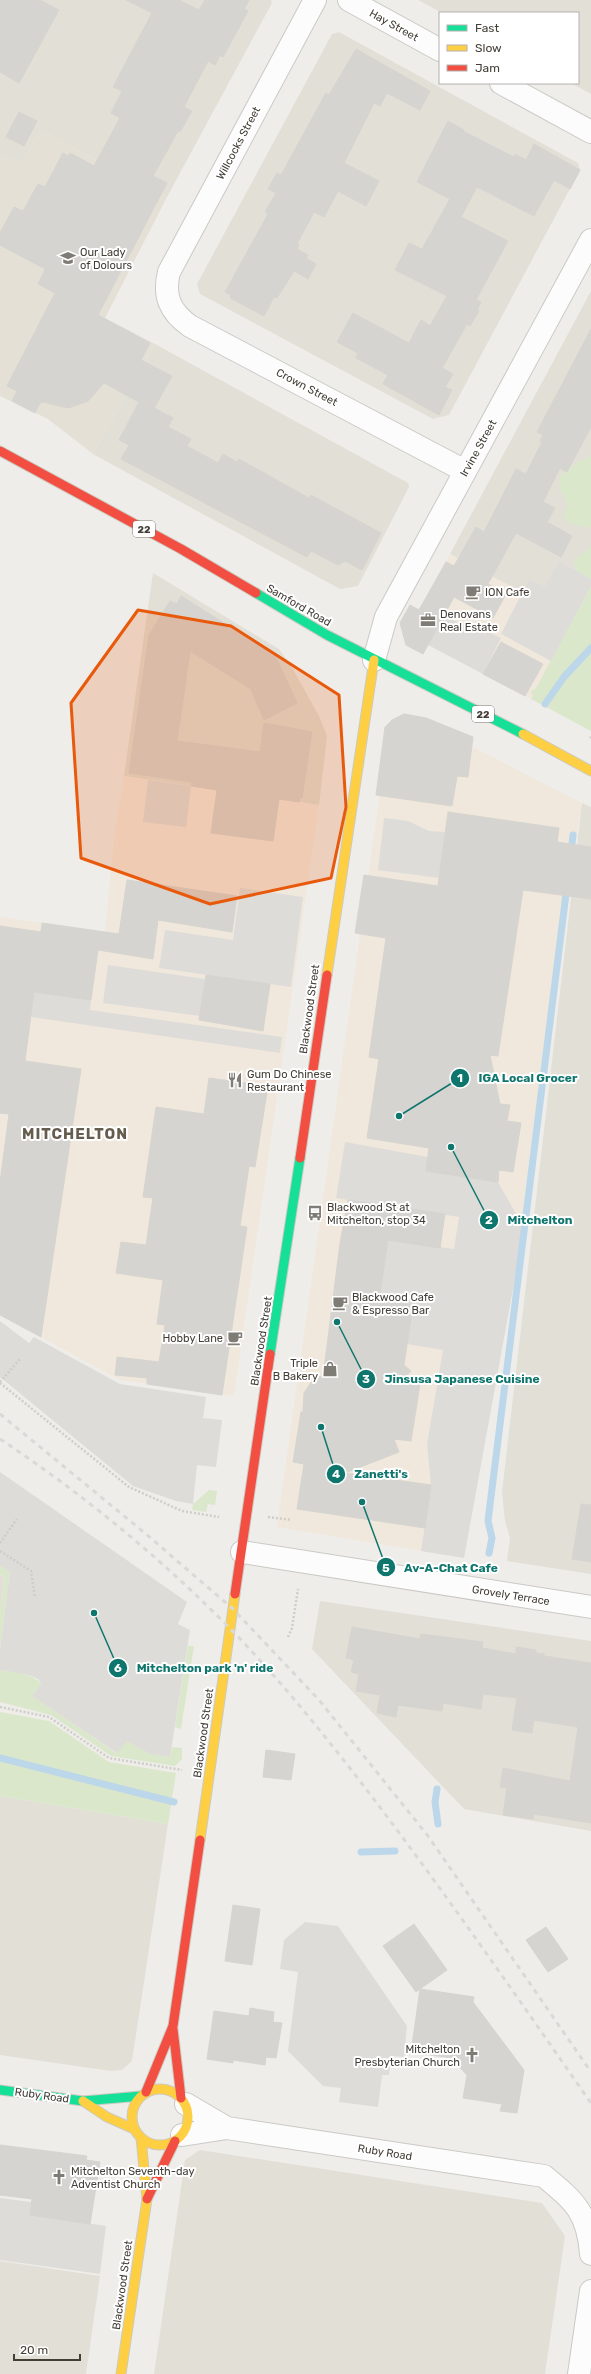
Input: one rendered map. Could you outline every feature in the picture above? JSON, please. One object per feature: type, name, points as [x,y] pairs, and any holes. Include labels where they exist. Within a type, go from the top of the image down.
[{"type":"street","name":"Willcocks Street","points":[[166,288],[169,272],[315,0]]},
{"type":"street","name":"Hay Street","points":[[349,0],[439,49]]},
{"type":"street","points":[[503,84],[591,132]]},
{"type":"street","name":"Irvine Street","points":[[374,660],[386,617],[591,240]]},
{"type":"street","name":"Crown Street","points":[[166,288],[168,300],[175,314],[190,326],[465,470]]},
{"type":"street","name":"Samford Road","points":[[0,451],[181,549],[286,612],[374,660],[524,734],[591,771]]},
{"type":"street","name":"Blackwood Street","points":[[144,2094],[173,2026],[374,660]]},
{"type":"street","name":"Grovely Terrace","points":[[242,1552],[591,1607]]},
{"type":"street","name":"Blackwood Street","points":[[173,2026],[184,2101]]},
{"type":"street","points":[[165,2089],[174,2092],[184,2101],[188,2120],[178,2138],[157,2145],[141,2138],[134,2129],[132,2111],[144,2094],[165,2089]]},
{"type":"street","name":"Ruby Road","points":[[0,2090],[83,2101],[144,2094]]},
{"type":"street","name":"Ruby Road","points":[[83,2101],[107,2117],[134,2129]]},
{"type":"street","name":"Ruby Road","points":[[184,2101],[227,2128]]},
{"type":"street","name":"Ruby Road","points":[[178,2138],[227,2128],[544,2176],[575,2202],[590,2234],[591,2254]]},
{"type":"street","name":"Blackwood Street","points":[[121,2374],[147,2199],[141,2138]]},
{"type":"street","name":"Blackwood Street","points":[[147,2199],[178,2138]]},
{"type":"street","points":[[579,2374],[591,2291]]},
{"type":"path","points":[[20,1359],[0,1382],[129,1487],[182,1512],[219,1517]]},
{"type":"path","points":[[264,1516],[290,1520]]},
{"type":"path","points":[[0,1543],[17,1519]]},
{"type":"path","points":[[0,1550],[31,1571],[35,1598]]},
{"type":"path","points":[[288,1637],[292,1628],[298,1589]]},
{"type":"path","points":[[0,1707],[49,1717],[109,1758],[182,1770]]},
{"type":"highlighted area","points":[[138,610],[231,626],[339,695],[346,807],[331,878],[210,904],[81,858],[71,703]]},
{"type":"shaded area","points":[[0,0],[271,0],[272,3],[167,197],[40,130],[21,164],[0,153]]},
{"type":"shaded area","points":[[418,0],[591,0],[591,94],[573,84],[579,84],[579,12],[440,12]]},
{"type":"shaded area","points":[[339,32],[578,163],[580,170],[449,415],[433,419],[200,294],[197,284],[332,34]]},
{"type":"shaded area","name":"Our Lady of Dolours","points":[[40,130],[167,197],[105,318],[155,344],[93,454],[48,419],[0,396],[0,153],[21,164]]},
{"type":"shaded area","points":[[591,291],[591,579],[522,593],[450,554]]},
{"type":"shaded area","points":[[155,344],[408,483],[409,487],[358,586],[340,589],[93,454]]},
{"type":"shaded area","points":[[450,554],[522,592],[529,579],[545,586],[559,561],[591,579],[591,586],[531,699],[416,638],[411,624]]},
{"type":"shaded area","points":[[559,561],[591,579],[591,586],[551,661],[501,634],[529,579],[545,586]]},
{"type":"shaded area","points":[[153,573],[279,649],[290,664],[319,716],[327,736],[319,805],[124,776]]},
{"type":"shaded area","points":[[444,615],[461,624],[484,630],[501,638],[483,674],[428,645]]},
{"type":"shaded area","points":[[428,724],[582,803],[566,899],[524,1228],[464,1558],[277,1527],[389,728]]},
{"type":"shaded area","points":[[124,776],[319,805],[234,1396],[120,1380],[0,1315],[0,917],[105,932],[115,831]]},
{"type":"shaded area","points":[[148,780],[191,786],[186,827],[143,822]]},
{"type":"shaded area","points":[[582,803],[591,807],[591,1574],[507,1561],[510,1538],[505,1521],[502,1492]]},
{"type":"shaded area","points":[[384,818],[408,821],[429,831],[445,832],[439,878],[378,870]]},
{"type":"shaded area","points":[[240,888],[303,897],[291,987],[159,968],[165,930],[233,940]]},
{"type":"shaded area","points":[[108,965],[205,979],[200,1016],[103,1003]]},
{"type":"shaded area","points":[[34,992],[91,1000],[90,1010],[282,1037],[280,1053],[31,1017]]},
{"type":"shaded area","points":[[345,1142],[428,1157],[426,1171],[498,1182],[524,1228],[464,1558],[421,1551],[431,1485],[427,1444],[443,1350],[407,1344],[413,1305],[379,1300],[387,1240],[454,1249],[459,1217],[336,1198]]},
{"type":"shaded area","points":[[0,1321],[29,1343],[34,1337],[120,1384],[206,1397],[203,1418],[222,1420],[216,1467],[197,1465],[193,1504],[176,1501],[133,1486],[0,1377]]},
{"type":"shaded area","points":[[0,1472],[187,1602],[178,1624],[190,1630],[170,1757],[150,1754],[127,1741],[117,1753],[32,1696],[41,1684],[38,1679],[29,1675],[0,1670],[0,1649],[10,1572],[0,1565]]},
{"type":"shaded area","points":[[0,1574],[5,1577],[0,1613]]},
{"type":"shaded area","points":[[320,1601],[591,1641],[591,1831],[464,1809],[312,1649]]},
{"type":"shaded area","points":[[0,1796],[168,1824],[132,2061],[122,2070],[111,2071],[0,2055]]},
{"type":"shaded area","points":[[305,1922],[338,1926],[407,2026],[404,2057],[391,2056],[389,2075],[382,2075],[378,2107],[339,2102],[341,2088],[323,2086],[288,2051],[298,1972],[280,1969],[284,1940]]},
{"type":"shaded area","points":[[200,2150],[542,2203],[565,2236],[545,2374],[154,2374],[185,2160]]},
{"type":"shaded area","points":[[0,2198],[31,2202],[30,2215],[106,2226],[100,2274],[0,2260]]},
{"type":"shaded area","points":[[0,2261],[100,2276],[86,2374],[0,2374]]},
{"type":"green space","points":[[591,456],[591,530],[590,527],[576,526],[562,517],[568,505],[559,487],[560,476],[579,461]]},
{"type":"green space","points":[[591,547],[591,585],[576,577],[574,560]]},
{"type":"green space","points":[[591,586],[591,731],[531,699],[533,695],[530,692],[536,688]]},
{"type":"green space","points":[[209,1490],[217,1491],[215,1505],[208,1504],[206,1512],[192,1510],[193,1504]]},
{"type":"green space","points":[[0,1565],[10,1572],[0,1649],[0,1613],[5,1577],[0,1574]]},
{"type":"green space","points":[[188,1646],[194,1646],[181,1729],[175,1727]]},
{"type":"green space","points":[[0,1670],[33,1677],[41,1684],[33,1696],[116,1753],[127,1740],[150,1754],[170,1757],[172,1747],[182,1748],[182,1759],[175,1766],[111,1756],[51,1715],[0,1702]]},
{"type":"green space","points":[[0,1712],[49,1721],[109,1762],[176,1773],[168,1824],[0,1796]]},
{"type":"building","points":[[0,0],[40,0],[59,10],[19,83],[0,72]]},
{"type":"building","points":[[126,0],[179,0],[199,10],[205,0],[249,0],[244,9],[248,11],[223,57],[220,55],[215,65],[208,61],[184,107],[192,111],[180,132],[178,131],[153,176],[167,183],[98,315],[150,343],[141,360],[172,376],[154,408],[173,418],[168,427],[191,439],[187,446],[218,463],[223,454],[237,462],[239,459],[309,498],[311,495],[381,533],[362,570],[345,561],[338,565],[311,551],[307,557],[121,459],[129,445],[119,440],[139,402],[104,383],[88,401],[68,408],[43,402],[40,403],[35,413],[12,401],[17,391],[7,386],[55,293],[38,284],[45,269],[0,245],[0,233],[14,207],[23,211],[38,184],[45,187],[63,153],[68,156],[70,153],[94,166],[120,118],[111,113],[122,91],[113,87],[152,13]]},
{"type":"building","points":[[356,49],[430,91],[420,110],[387,93],[380,106],[374,103],[344,163],[379,181],[366,206],[338,191],[324,217],[314,212],[297,244],[299,245],[297,249],[308,255],[306,258],[316,264],[308,279],[294,271],[277,298],[274,297],[264,316],[230,298],[231,295],[225,292],[268,214],[265,212],[276,193],[268,189],[277,173],[281,175],[326,93],[329,95]]},
{"type":"building","points":[[19,112],[37,121],[24,146],[6,137]]},
{"type":"building","points":[[448,121],[464,130],[463,131],[514,157],[515,154],[526,160],[534,144],[580,170],[570,189],[554,180],[534,216],[477,187],[461,217],[508,241],[476,300],[481,302],[477,310],[479,311],[470,326],[467,324],[442,368],[453,374],[445,387],[452,390],[439,415],[383,384],[388,375],[356,358],[358,353],[337,342],[353,313],[409,343],[421,320],[430,326],[447,296],[395,270],[409,243],[422,249],[450,199],[417,182]]},
{"type":"building","points":[[591,329],[591,427],[567,472],[560,468],[543,502],[555,508],[547,522],[572,536],[561,557],[516,533],[488,584],[506,594],[493,618],[454,597],[423,654],[406,645],[400,623],[410,605],[419,610],[446,562],[454,566],[476,527],[484,532],[516,469],[526,474],[542,442],[540,441],[543,435],[537,432]]},
{"type":"building","points":[[181,596],[275,655],[297,703],[264,720],[251,689],[190,651],[177,741],[260,752],[264,723],[312,732],[302,798],[300,798],[299,802],[279,799],[273,841],[211,833],[217,790],[191,786],[192,782],[129,773],[149,635],[170,601],[177,604]]},
{"type":"building","points":[[501,642],[543,664],[525,696],[483,674]]},
{"type":"building","points":[[404,714],[426,718],[473,737],[468,777],[457,776],[452,806],[376,795],[385,727],[392,720]]},
{"type":"building","points":[[448,812],[559,828],[557,842],[591,847],[591,899],[523,890],[498,1056],[490,1055],[500,1104],[510,1105],[507,1121],[521,1123],[513,1172],[499,1170],[498,1182],[426,1171],[429,1148],[367,1138],[379,1059],[369,1057],[386,938],[355,933],[364,875],[438,886]]},
{"type":"building","points":[[127,880],[237,896],[232,932],[158,920],[153,959],[98,950],[91,1000],[34,992],[25,1061],[81,1069],[41,1337],[0,1315],[0,1182],[9,1114],[0,1113],[0,926],[41,932],[42,923],[119,934]]},
{"type":"building","points":[[206,975],[270,984],[263,1031],[199,1020]]},
{"type":"building","points":[[209,1078],[268,1086],[255,1167],[249,1166],[240,1226],[247,1227],[222,1395],[147,1384],[147,1378],[115,1375],[117,1357],[159,1362],[165,1325],[157,1324],[163,1280],[116,1273],[121,1242],[146,1245],[153,1198],[143,1197],[156,1107],[204,1114]]},
{"type":"building","points":[[348,1200],[445,1214],[440,1248],[388,1240],[379,1300],[413,1305],[404,1365],[411,1371],[402,1381],[420,1384],[411,1441],[394,1439],[399,1452],[345,1473],[431,1485],[425,1528],[297,1509],[304,1464],[293,1462],[301,1412],[303,1412],[304,1393],[315,1376],[323,1377],[340,1243]]},
{"type":"building","points":[[581,1504],[591,1505],[591,1562],[572,1559]]},
{"type":"building","points":[[352,1627],[420,1639],[421,1634],[483,1642],[482,1648],[516,1654],[516,1647],[536,1650],[536,1653],[544,1654],[544,1656],[591,1663],[591,1823],[534,1814],[533,1819],[503,1815],[507,1788],[500,1787],[503,1768],[570,1781],[578,1727],[534,1720],[532,1733],[512,1730],[517,1698],[483,1694],[481,1709],[443,1703],[442,1711],[398,1705],[396,1717],[377,1713],[380,1695],[356,1691],[359,1674],[351,1672],[354,1660],[346,1658]]},
{"type":"building","points":[[266,1750],[295,1754],[291,1780],[263,1777]]},
{"type":"building","points":[[233,1905],[260,1909],[252,1965],[225,1961]]},
{"type":"building","points":[[414,1924],[447,1970],[416,1992],[383,1946]]},
{"type":"building","points":[[546,1927],[568,1959],[548,1972],[526,1940]]},
{"type":"building","name":"Mitchelton Presbyterian Church","points":[[420,1989],[474,1997],[473,2002],[524,2070],[517,2113],[500,2111],[502,2104],[463,2098],[467,2075],[451,2058],[411,2052]]},
{"type":"building","points":[[250,2008],[274,2012],[273,2022],[282,2023],[276,2058],[266,2057],[265,2065],[233,2060],[233,2063],[207,2059],[214,2011],[249,2016]]},
{"type":"building","name":"Mitchelton Seventh-day Adventist Church","points":[[0,2145],[87,2156],[86,2160],[100,2162],[90,2224],[30,2215],[32,2199],[0,2195]]},
{"type":"waterway","points":[[545,704],[564,677],[591,648]]},
{"type":"waterway","points":[[571,852],[573,835]]},
{"type":"waterway","points":[[489,1553],[492,1538],[488,1521],[567,886]]},
{"type":"waterway","points":[[0,1758],[174,1802]]},
{"type":"waterway","points":[[437,1789],[435,1802],[438,1824]]},
{"type":"waterway","points":[[361,1852],[395,1851]]},
{"type":"railway","points":[[0,1414],[146,1534],[233,1609],[319,1700],[428,1836],[591,2072]]},
{"type":"railway","points":[[0,1439],[71,1489],[140,1545],[206,1604],[237,1635],[277,1679],[381,1808],[591,2103]]},
{"type":"traffic: fast","points":[[256,593],[327,635],[523,734]]},
{"type":"traffic: fast","points":[[270,1354],[300,1158]]},
{"type":"traffic: fast","points":[[0,2090],[83,2101],[141,2096]]},
{"type":"traffic: slow","points":[[327,975],[374,660]]},
{"type":"traffic: slow","points":[[523,734],[591,771]]},
{"type":"traffic: slow","points":[[200,1840],[235,1594]]},
{"type":"traffic: slow","points":[[155,2089],[165,2089],[180,2097],[186,2106],[188,2117],[186,2128],[180,2137],[165,2145],[155,2145],[144,2140],[137,2133],[132,2122],[132,2112],[137,2101],[144,2094],[155,2089]]},
{"type":"traffic: slow","points":[[83,2101],[107,2117],[134,2129]]},
{"type":"traffic: slow","points":[[121,2374],[147,2199],[141,2138]]},
{"type":"traffic: jam","points":[[0,451],[181,549],[256,593]]},
{"type":"traffic: jam","points":[[300,1158],[327,975]]},
{"type":"traffic: jam","points":[[235,1594],[270,1354]]},
{"type":"traffic: jam","points":[[146,2092],[173,2026],[200,1840]]},
{"type":"traffic: jam","points":[[173,2029],[181,2098]]},
{"type":"traffic: jam","points":[[147,2199],[175,2141]]},
{"type":"place","name":"Our Lady of Dolours","points":[[68,258]]},
{"type":"place","name":"ION Cafe","points":[[473,592]]},
{"type":"place","name":"Denovans Real Estate","points":[[428,620]]},
{"type":"place","name":"Gum Do Chinese Restaurant","points":[[235,1080]]},
{"type":"place","name":"IGA Local Grocer","points":[[399,1116]]},
{"type":"place","name":"Mitchelton","points":[[451,1147]]},
{"type":"place","name":"Blackwood St at Mitchelton, stop 34","points":[[315,1213]]},
{"type":"place","name":"Blackwood Cafe & Espresso Bar","points":[[340,1303]]},
{"type":"place","name":"Jinsusa Japanese Cuisine","points":[[337,1322]]},
{"type":"place","name":"Hobby Lane","points":[[235,1338]]},
{"type":"place","name":"Triple B Bakery","points":[[330,1369]]},
{"type":"place","name":"Zanetti's","points":[[321,1427]]},
{"type":"place","name":"Av-A-Chat Cafe","points":[[362,1502]]},
{"type":"place","name":"Mitchelton park 'n' ride","points":[[94,1613]]},
{"type":"place","name":"Mitchelton Presbyterian Church","points":[[472,2055]]},
{"type":"place","name":"Mitchelton Seventh-day Adventist Church","points":[[59,2177]]},
{"type":"district","name":"MITCHELTON","points":[[75,1134]]}]
